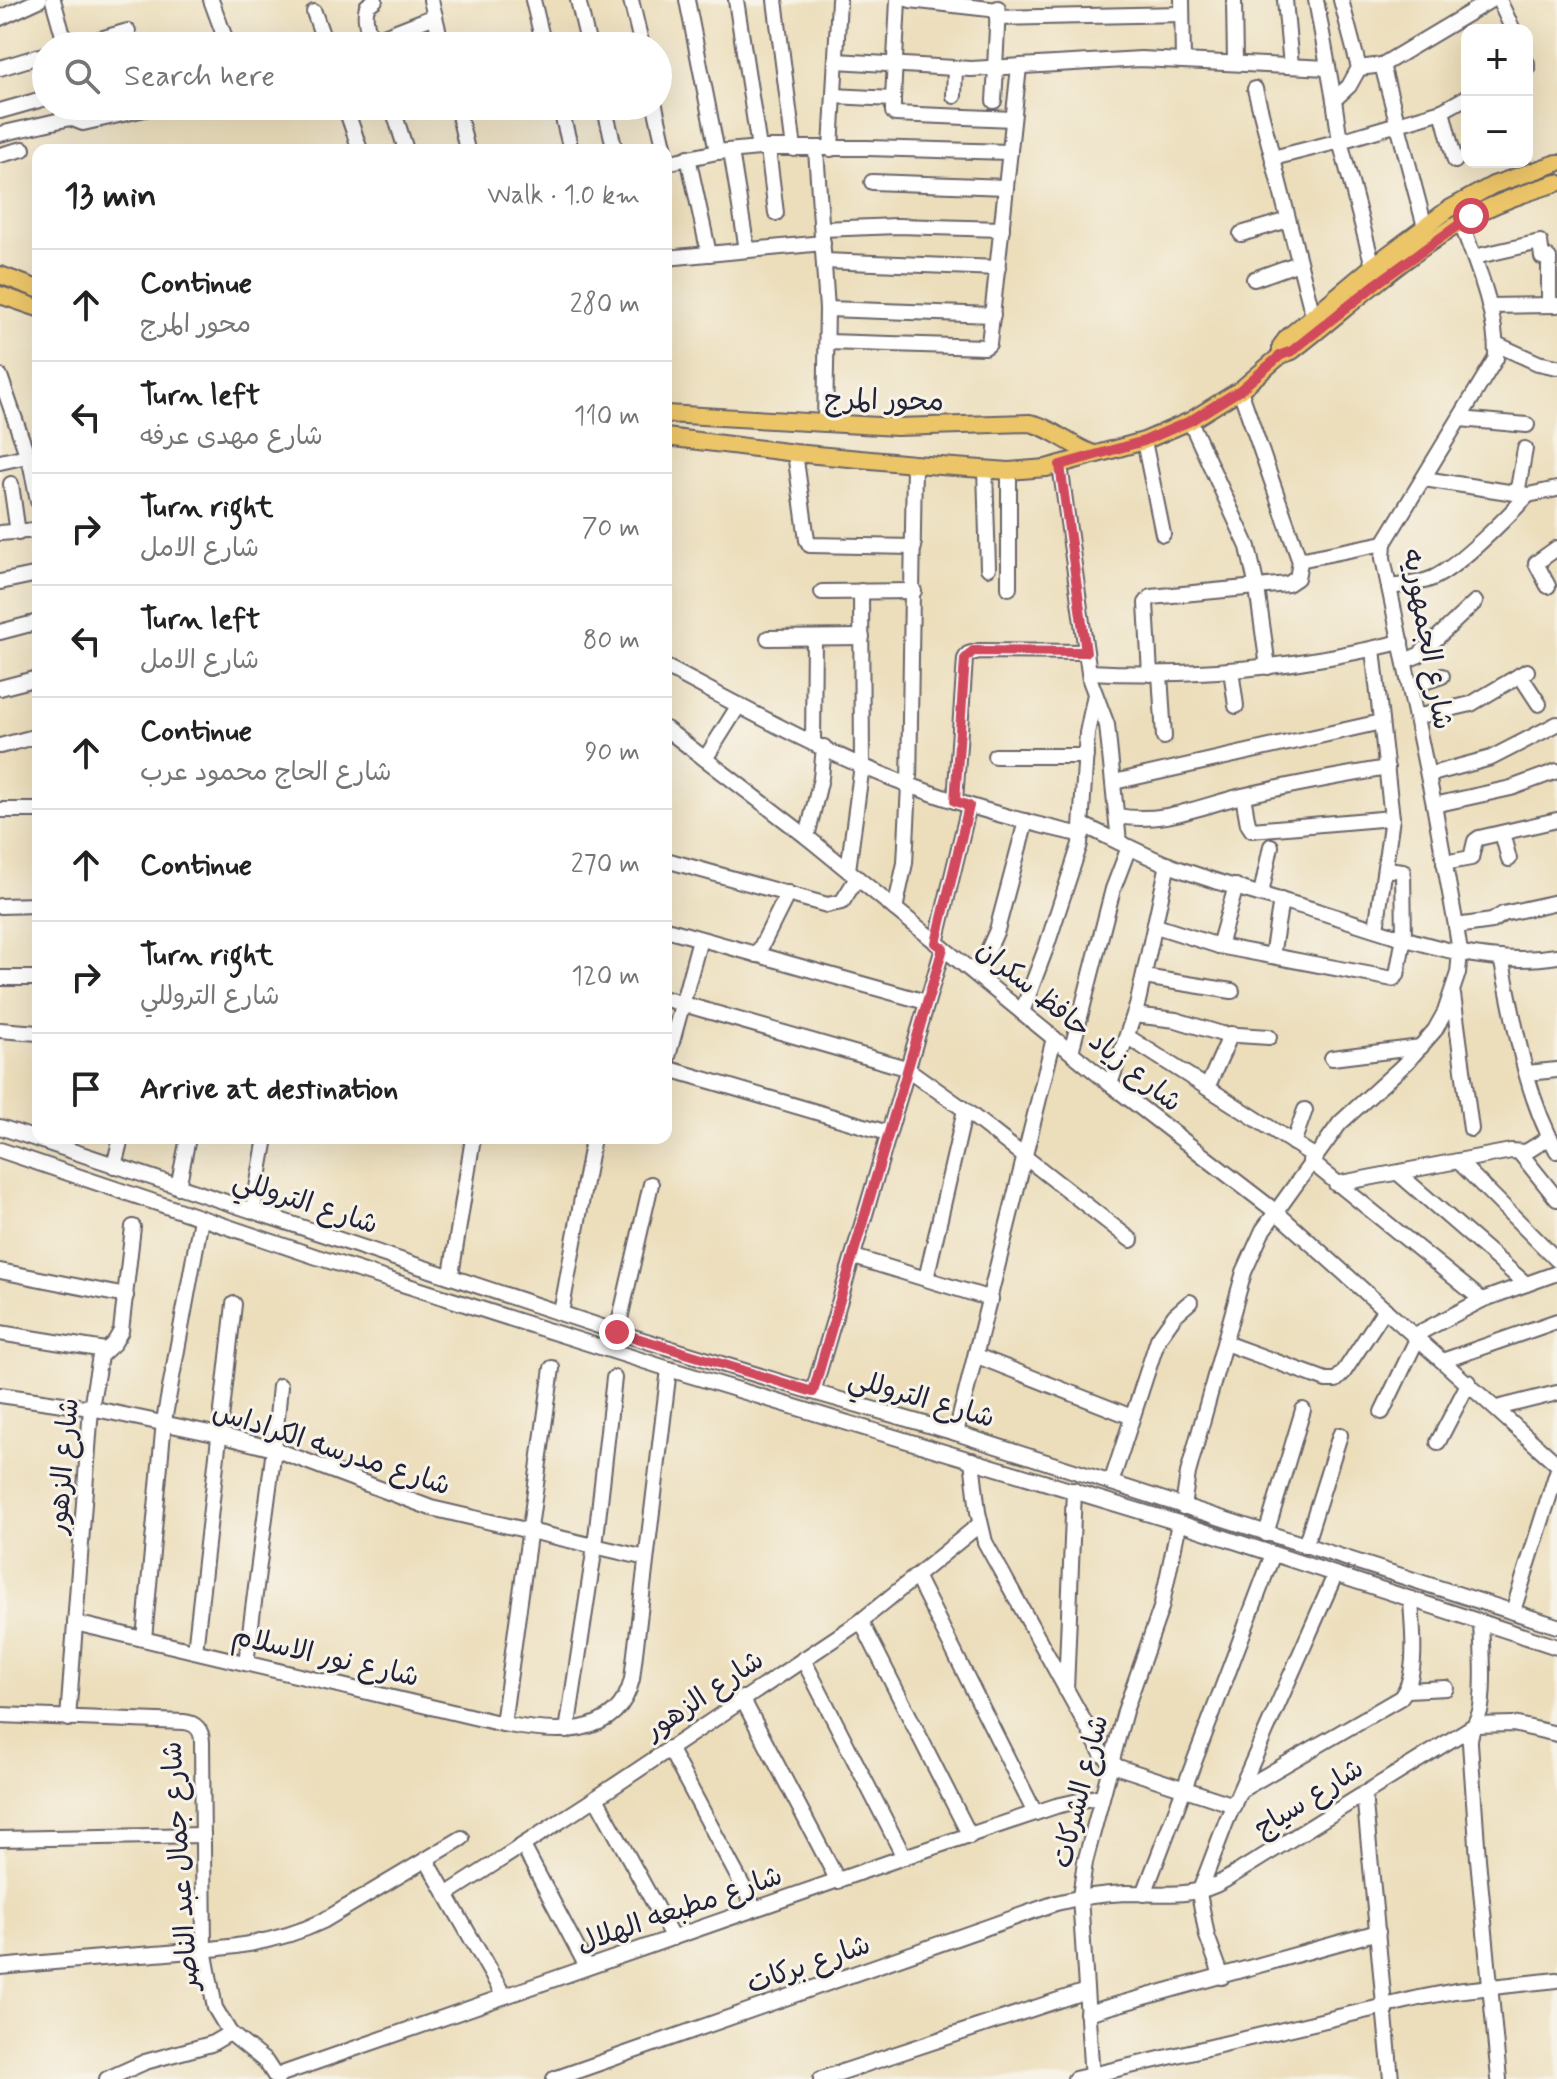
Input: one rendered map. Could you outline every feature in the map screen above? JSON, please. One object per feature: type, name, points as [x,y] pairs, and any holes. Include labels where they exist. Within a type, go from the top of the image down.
[{"type":"main road","name":"محور المرج","points":[[1281,355],[1284,341],[1425,227],[1479,191],[1557,163]]},
{"type":"main road","name":"محور المرج","points":[[672,438],[795,453],[1009,471],[1060,465],[1144,441],[1190,421],[1240,390],[1281,355],[1292,351],[1376,284],[1461,223],[1491,206],[1557,183]]},
{"type":"main road","points":[[0,275],[32,287]]},
{"type":"main road","points":[[0,295],[32,306]]},
{"type":"main road","name":"محور المرج","points":[[672,414],[897,427],[1029,423],[1039,424],[1068,443],[1094,454]]},
{"type":"street","points":[[53,0],[62,32]]},
{"type":"street","points":[[211,0],[223,32]]},
{"type":"street","points":[[369,32],[365,11],[375,0]]},
{"type":"street","points":[[431,0],[439,32]]},
{"type":"street","points":[[533,0],[541,32]]},
{"type":"street","points":[[578,0],[586,32]]},
{"type":"street","points":[[631,0],[639,32]]},
{"type":"street","points":[[687,0],[747,250]]},
{"type":"street","points":[[736,0],[776,213]]},
{"type":"street","points":[[775,0],[794,149]]},
{"type":"street","points":[[825,424],[827,309],[822,236],[823,149],[834,96],[839,0]]},
{"type":"street","points":[[898,0],[893,112],[1013,119]]},
{"type":"street","points":[[910,0],[998,9],[1182,7],[1183,61]]},
{"type":"street","points":[[1234,0],[1235,63]]},
{"type":"street","points":[[1285,0],[1291,66]]},
{"type":"street","points":[[1316,0],[1340,141],[1373,266]]},
{"type":"street","points":[[1334,100],[1356,78],[1359,68],[1341,0]]},
{"type":"street","points":[[1359,68],[1382,65],[1491,0]]},
{"type":"street","points":[[1499,0],[1510,24]]},
{"type":"street","points":[[0,18],[31,2]]},
{"type":"street","points":[[994,101],[998,9]]},
{"type":"street","points":[[314,12],[321,32]]},
{"type":"street","points":[[1468,14],[1471,24]]},
{"type":"street","points":[[398,32],[435,16]]},
{"type":"street","points":[[0,68],[32,58]]},
{"type":"street","points":[[836,61],[955,69],[1120,59],[1328,68]]},
{"type":"street","points":[[1382,65],[1425,227]]},
{"type":"street","points":[[827,342],[985,347],[989,344],[1019,67]]},
{"type":"street","points":[[954,96],[955,69]]},
{"type":"street","points":[[1255,89],[1313,316]]},
{"type":"street","points":[[834,96],[893,99]]},
{"type":"street","points":[[1273,158],[1442,111],[1461,100]]},
{"type":"street","points":[[0,111],[32,102]]},
{"type":"street","points":[[1442,111],[1455,161]]},
{"type":"street","points":[[0,134],[46,120]]},
{"type":"street","points":[[350,120],[358,144]]},
{"type":"street","points":[[396,120],[404,144]]},
{"type":"street","points":[[460,120],[466,144]]},
{"type":"street","points":[[564,120],[570,144]]},
{"type":"street","points":[[608,120],[614,144]]},
{"type":"street","points":[[658,120],[663,144]]},
{"type":"street","points":[[672,157],[763,148],[1010,152]]},
{"type":"street","points":[[0,155],[23,149]]},
{"type":"street","points":[[688,157],[709,254]]},
{"type":"street","points":[[872,182],[1006,187]]},
{"type":"street","points":[[1241,234],[1288,220]]},
{"type":"street","name":"شارع الجمهوريه","points":[[1453,993],[1460,952],[1456,926],[1383,558],[1384,543],[1496,358],[1489,306],[1461,223]]},
{"type":"street","points":[[672,257],[747,250],[897,226],[1002,229]]},
{"type":"street","points":[[1474,257],[1540,242],[1542,257],[1549,258],[1553,305],[1489,306]]},
{"type":"street","points":[[824,261],[998,268]]},
{"type":"street","points":[[1254,279],[1299,263]]},
{"type":"street","points":[[827,309],[993,315]]},
{"type":"street","points":[[1496,344],[1538,363],[1557,367]]},
{"type":"street","points":[[0,376],[7,412],[32,475]]},
{"type":"street","points":[[1164,737],[1148,599],[1257,588],[1292,583],[1297,578],[1300,562],[1240,390]]},
{"type":"street","points":[[1460,419],[1527,425]]},
{"type":"street","points":[[1190,421],[1248,547],[1268,667]]},
{"type":"street","points":[[1144,441],[1163,534]]},
{"type":"street","points":[[1389,587],[1424,581],[1443,572],[1496,527],[1522,494],[1525,449]]},
{"type":"street","points":[[795,453],[810,545],[914,547]]},
{"type":"street","points":[[0,462],[27,456]]},
{"type":"street","points":[[895,909],[905,863],[909,785],[914,464]]},
{"type":"street","points":[[1060,465],[1089,672],[1107,725],[1117,816],[1124,844],[1071,1052]]},
{"type":"street","points":[[985,469],[988,568]]},
{"type":"street","points":[[1009,471],[1009,588]]},
{"type":"street","points":[[1424,479],[1522,494],[1557,489]]},
{"type":"street","points":[[11,484],[18,533]]},
{"type":"street","points":[[0,533],[32,531]]},
{"type":"street","points":[[1300,562],[1309,557],[1384,543]]},
{"type":"street","points":[[1548,586],[1536,563],[1557,548]]},
{"type":"street","points":[[0,582],[32,575]]},
{"type":"street","points":[[672,862],[833,905],[842,902],[852,874],[862,765],[861,591]]},
{"type":"street","points":[[822,592],[914,591]]},
{"type":"street","points":[[1405,661],[1419,655],[1475,602]]},
{"type":"street","points":[[0,632],[32,624]]},
{"type":"street","points":[[768,638],[862,637]]},
{"type":"street","points":[[807,837],[819,793],[814,638]]},
{"type":"street","points":[[1089,672],[1155,674],[1268,667],[1401,642]]},
{"type":"street","points":[[1373,649],[1392,818],[1376,929]]},
{"type":"street","points":[[813,1392],[854,1257],[940,945],[962,804],[965,659],[968,654],[979,651],[1086,652]]},
{"type":"street","points":[[672,670],[818,745],[909,785],[962,804],[1026,821],[1082,830],[1124,844],[1168,864],[1236,886],[1460,952],[1517,961],[1557,956]]},
{"type":"street","points":[[1231,670],[1236,706]]},
{"type":"street","points":[[1416,717],[1471,704],[1524,673],[1539,704]]},
{"type":"street","points":[[1410,687],[1442,676]]},
{"type":"street","points":[[0,688],[32,680]]},
{"type":"street","points":[[1022,1012],[1046,948],[1082,830],[1089,710],[1095,694]]},
{"type":"street","points":[[705,759],[739,705]]},
{"type":"street","points":[[1114,782],[1381,722]]},
{"type":"street","points":[[1428,775],[1491,758],[1557,724]]},
{"type":"street","name":"شارع زياد حافظ سكران","points":[[672,734],[807,837],[1110,1084],[1275,1211],[1445,1360],[1557,1464]]},
{"type":"street","points":[[0,746],[32,738]]},
{"type":"street","points":[[995,756],[1086,756]]},
{"type":"street","points":[[1117,816],[1142,820],[1161,818],[1243,796],[1387,768]]},
{"type":"street","points":[[1434,805],[1511,788],[1557,771]]},
{"type":"street","points":[[1243,796],[1252,830],[1392,818]]},
{"type":"street","points":[[0,810],[32,810]]},
{"type":"street","points":[[1444,863],[1470,859],[1476,840],[1557,820]]},
{"type":"street","points":[[977,975],[997,930],[1026,821]]},
{"type":"street","points":[[1502,833],[1509,859]]},
{"type":"street","points":[[1261,894],[1271,846]]},
{"type":"street","points":[[1110,1084],[1134,1015],[1168,864]]},
{"type":"street","points":[[1156,926],[1219,946],[1393,979],[1397,975],[1404,937],[1403,871],[1386,869]]},
{"type":"street","points":[[1219,946],[1236,886]]},
{"type":"street","points":[[757,955],[788,893]]},
{"type":"street","points":[[1272,956],[1281,900]]},
{"type":"street","points":[[1456,926],[1492,921],[1503,914],[1557,902]]},
{"type":"street","points":[[0,906],[32,905]]},
{"type":"street","points":[[672,931],[926,1002]]},
{"type":"street","points":[[672,1044],[700,939]]},
{"type":"street","points":[[1336,1184],[1511,1151],[1520,1153],[1553,1144],[1527,1073],[1501,958]]},
{"type":"street","points":[[1144,977],[1232,991]]},
{"type":"street","points":[[0,978],[32,978]]},
{"type":"street","points":[[1183,1507],[1188,1473],[1244,1272],[1263,1230],[1312,1159],[1355,1107],[1422,1047],[1445,1012],[1453,993]]},
{"type":"street","points":[[1453,993],[1471,1129]]},
{"type":"street","points":[[672,1001],[906,1068],[965,1110],[1131,1240]]},
{"type":"street","points":[[1134,1015],[1176,1020],[1211,1032],[1269,1037]]},
{"type":"street","points":[[0,1030],[32,1033]]},
{"type":"street","points":[[1207,1088],[1231,1034]]},
{"type":"street","points":[[1128,1037],[1293,1143],[1336,1184],[1482,1300]]},
{"type":"street","points":[[956,1433],[1054,1038]]},
{"type":"street","points":[[1332,1058],[1422,1047]]},
{"type":"street","points":[[672,1068],[888,1133]]},
{"type":"street","points":[[1527,1073],[1557,1070]]},
{"type":"street","points":[[926,1279],[965,1110]]},
{"type":"street","points":[[1293,1143],[1305,1110]]},
{"type":"street","name":"شارع التروللي","points":[[0,1127],[32,1138]]},
{"type":"street","name":"شارع التروللي","points":[[50,1144],[617,1332],[956,1433],[1557,1626]]},
{"type":"street","points":[[114,1166],[120,1144]]},
{"type":"street","points":[[178,1187],[187,1144]]},
{"type":"street","points":[[253,1210],[265,1144]]},
{"type":"street","points":[[451,1275],[472,1144]]},
{"type":"street","points":[[561,1313],[592,1144]]},
{"type":"street","name":"شارع التروللي","points":[[0,1150],[314,1256],[669,1369],[1179,1523],[1557,1647]]},
{"type":"street","points":[[1520,1153],[1557,1199]]},
{"type":"street","points":[[1458,1161],[1557,1260]]},
{"type":"street","points":[[1398,1173],[1526,1284]]},
{"type":"street","points":[[617,1332],[651,1184]]},
{"type":"street","points":[[144,1639],[164,1421],[201,1219]]},
{"type":"street","name":"شارع الزهور","points":[[68,1719],[91,1408],[99,1359],[121,1331],[133,1227]]},
{"type":"street","points":[[314,1256],[321,1233]]},
{"type":"street","points":[[854,1257],[991,1299]]},
{"type":"street","points":[[0,1271],[126,1296]]},
{"type":"street","points":[[1382,1412],[1417,1336],[1482,1300],[1557,1273]]},
{"type":"street","points":[[1111,1483],[1158,1339],[1175,1315],[1190,1302]]},
{"type":"street","points":[[195,1651],[234,1304]]},
{"type":"street","points":[[1225,1343],[1331,1381],[1340,1377],[1385,1309]]},
{"type":"street","points":[[1445,1360],[1557,1321]]},
{"type":"street","points":[[0,1333],[105,1350]]},
{"type":"street","points":[[977,1356],[1132,1417]]},
{"type":"street","points":[[503,1724],[552,1368]]},
{"type":"street","points":[[614,1378],[595,1546],[567,1731],[591,1726],[606,1718],[629,1693],[669,1369]]},
{"type":"street","points":[[1438,1442],[1469,1382]]},
{"type":"street","points":[[246,1663],[280,1386]]},
{"type":"street","points":[[1497,1408],[1557,1393]]},
{"type":"street","name":"شارع مدرسه الكراداس","points":[[0,1395],[164,1421],[274,1449],[431,1508],[646,1558]]},
{"type":"street","points":[[1266,1534],[1303,1410]]},
{"type":"street","points":[[1305,1546],[1340,1435]]},
{"type":"street","points":[[972,1460],[980,1524],[993,1559],[1093,1740],[1111,1763],[1234,1805]]},
{"type":"street","points":[[1513,1611],[1557,1472]]},
{"type":"street","points":[[1066,1690],[1074,1490]]},
{"type":"street","name":"شارع الشركات","points":[[1092,2077],[1080,1897],[1085,1862],[1125,1711],[1161,1608],[1179,1523]]},
{"type":"street","name":"شارع الزهور","points":[[447,1894],[861,1621],[980,1524]]},
{"type":"street","points":[[1144,1894],[1273,1554]]},
{"type":"street","points":[[1222,1977],[1207,1936],[1199,1893],[1234,1805],[1335,1575]]},
{"type":"street","points":[[916,1576],[1035,1813]]},
{"type":"street","points":[[1241,1790],[1391,1704],[1407,1690],[1412,1674],[1411,1599]]},
{"type":"street","points":[[861,1621],[970,1836]]},
{"type":"street","points":[[1481,1622],[1481,1701],[1470,1743],[1499,2079]]},
{"type":"street","name":"شارع نور الاسلام","points":[[75,1623],[503,1724],[567,1731]]},
{"type":"street","points":[[803,1659],[904,1857]]},
{"type":"street","points":[[1407,1690],[1446,1688]]},
{"type":"street","points":[[742,1698],[838,1881]]},
{"type":"street","name":"شارع جمال عبد الناصر","points":[[0,1715],[184,1722],[195,1725],[202,1735],[204,1949],[215,2008],[230,2033],[255,2051],[276,2078]]},
{"type":"street","points":[[1475,1725],[1513,1724],[1557,1734]]},
{"type":"street","name":"شارع سياج","points":[[1080,1897],[1199,1893],[1214,1887],[1475,1725]]},
{"type":"street","points":[[669,1748],[755,1909]]},
{"type":"street","points":[[1364,1793],[1391,2079]]},
{"type":"street","name":"شارع مطبعه الهلال","points":[[276,2078],[904,1857],[1035,1813],[1101,1796]]},
{"type":"street","points":[[596,1798],[673,1938]]},
{"type":"street","points":[[0,1839],[203,1835]]},
{"type":"street","points":[[0,1967],[274,1941],[299,1933],[462,1838]]},
{"type":"street","points":[[523,1846],[587,1967]]},
{"type":"street","points":[[426,1859],[504,1996]]},
{"type":"street","name":"شارع بركات","points":[[554,2079],[1080,1897]]},
{"type":"street","points":[[1087,2013],[1378,1932]]},
{"type":"street","points":[[1075,2079],[1431,1995],[1557,1980]]},
{"type":"street","points":[[821,2079],[1086,1991]]},
{"type":"street","points":[[107,2079],[145,2062],[211,2044],[230,2033]]},
{"type":"route","points":[[617,1332],[813,1392],[943,948],[936,943],[969,806],[955,801],[965,659],[973,651],[1086,652],[1060,465],[1144,441],[1207,412],[1261,374],[1281,355],[1292,351],[1405,262],[1471,216]]}]
